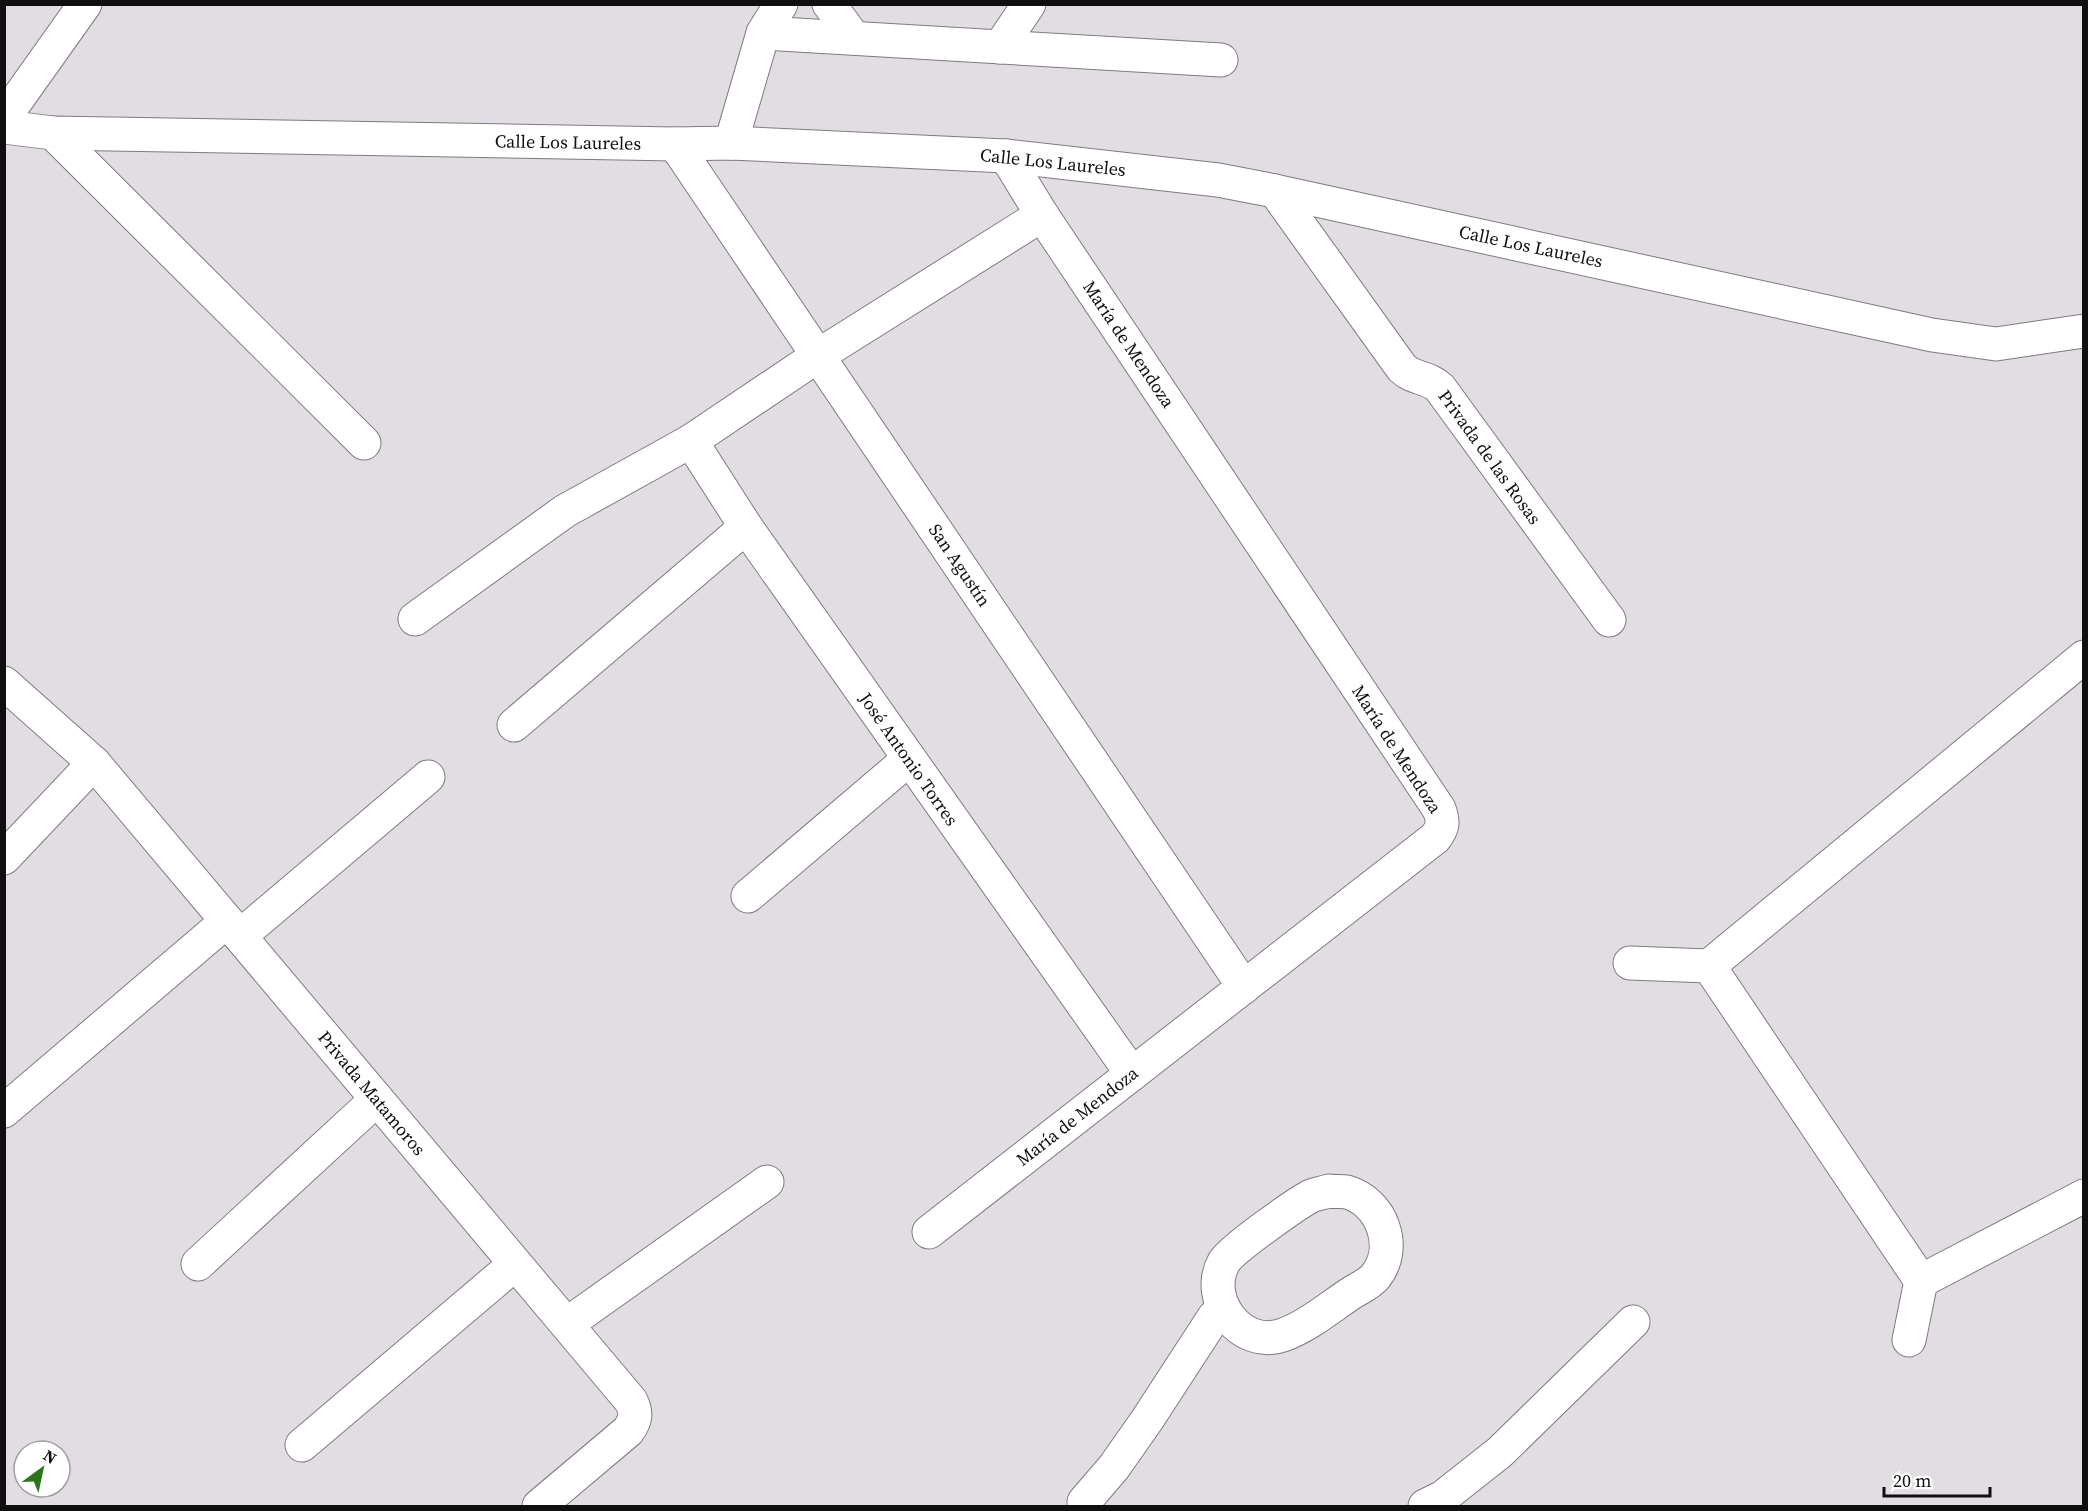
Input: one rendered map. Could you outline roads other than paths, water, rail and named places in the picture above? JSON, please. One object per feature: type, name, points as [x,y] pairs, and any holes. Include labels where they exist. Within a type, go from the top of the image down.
[{"type":"street","points":[[4,118],[85,4]]},
{"type":"street","points":[[731,143],[763,33],[781,4]]},
{"type":"street","points":[[829,4],[854,38]]},
{"type":"street","points":[[1000,47],[1029,4]]},
{"type":"street","points":[[763,33],[1221,60]]},
{"type":"street","name":"Calle Los Laureles","points":[[4,127],[53,133],[675,144],[731,143],[1006,156],[1218,180],[1275,191],[1932,335],[1996,344],[2084,332]]},
{"type":"street","points":[[53,133],[364,443]]},
{"type":"street","name":"San Agustín","points":[[675,144],[1244,987]]},
{"type":"street","name":"María de Mendoza","points":[[929,1232],[1435,838],[1441,830],[1443,819],[1439,809],[1042,214],[1006,156]]},
{"type":"street","name":"Privada de las Rosas","points":[[1275,191],[1402,368],[1409,375],[1434,382],[1440,388],[1609,620]]},
{"type":"street","points":[[415,618],[565,511],[691,441],[819,355],[1042,214]]},
{"type":"street","name":"José Antonio Torres","points":[[691,441],[746,527],[1132,1074]]},
{"type":"street","points":[[514,725],[746,527]]},
{"type":"street","points":[[1630,963],[1709,966],[2084,657]]},
{"type":"street","name":"Privada Matamoros","points":[[4,683],[94,763],[631,1401],[636,1411],[635,1422],[628,1431],[539,1506]]},
{"type":"street","points":[[748,896],[909,759]]},
{"type":"street","points":[[4,858],[94,763]]},
{"type":"street","points":[[4,1111],[428,777]]},
{"type":"street","points":[[1709,966],[1921,1281],[1909,1340]]},
{"type":"street","points":[[198,1264],[377,1099]]},
{"type":"street","points":[[567,1324],[767,1182]]},
{"type":"street","points":[[1329,1191],[1347,1192],[1363,1200],[1376,1212],[1384,1228],[1387,1246],[1383,1263],[1374,1278],[1294,1331],[1278,1337],[1262,1337],[1246,1332],[1233,1322],[1224,1310],[1219,1294],[1219,1278],[1224,1262],[1235,1250],[1312,1196],[1329,1191]]},
{"type":"street","points":[[1921,1281],[2084,1196]]},
{"type":"street","points":[[302,1446],[515,1264]]},
{"type":"street","points":[[1085,1505],[1147,1420],[1214,1317],[1224,1310]]},
{"type":"street","points":[[1439,1503],[1500,1452],[1633,1322]]}]
